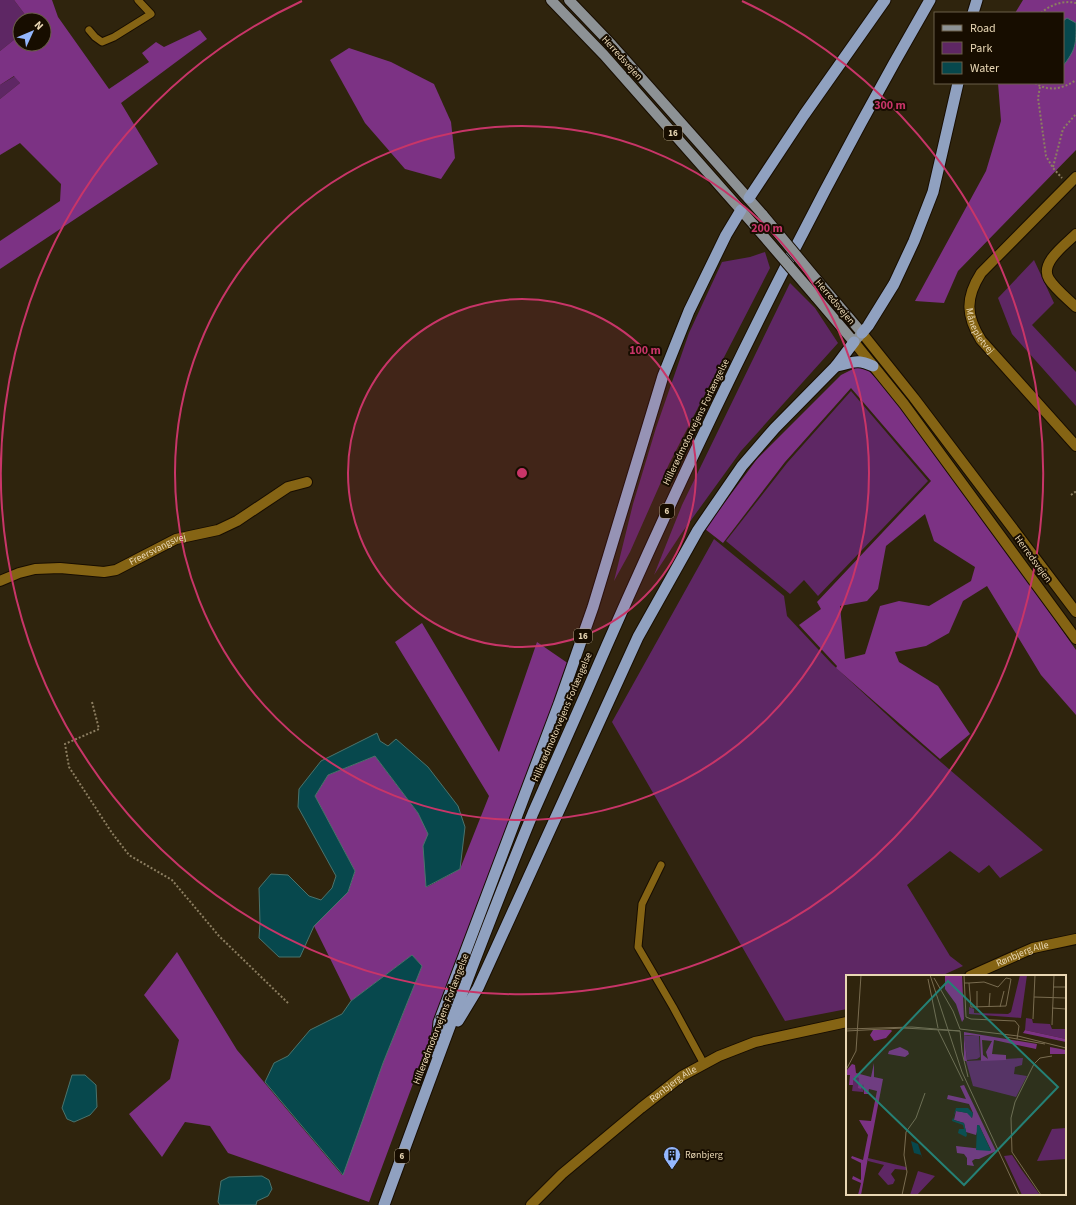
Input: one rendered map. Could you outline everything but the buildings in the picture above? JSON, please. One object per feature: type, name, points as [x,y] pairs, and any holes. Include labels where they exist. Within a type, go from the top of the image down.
[{"type":"highway","points":[[749,198],[804,115],[885,0]]},
{"type":"highway","name":"Hillerødmotorvejens Forlængelse","points":[[384,1205],[435,1066],[534,813],[635,580],[730,376],[885,78],[930,0]]},
{"type":"highway","points":[[973,12],[977,0]]},
{"type":"highway","points":[[862,333],[894,284],[931,199],[946,144],[958,84]]},
{"type":"highway","name":"16","points":[[435,1066],[439,1022],[556,711],[593,607],[663,376],[689,311],[726,235],[741,210]]},
{"type":"highway","points":[[445,1041],[478,988],[638,637],[698,530],[742,466],[776,428],[836,366],[854,342]]},
{"type":"highway","points":[[836,366],[854,361],[863,361],[873,366]]},
{"type":"main road","name":"Herredsvejen","points":[[551,0],[604,56],[741,210],[854,342]]},
{"type":"main road","name":"Herredsvejen","points":[[569,0],[612,45],[749,198],[862,333]]},
{"type":"main road","points":[[741,210],[749,198]]},
{"type":"main road","points":[[854,342],[862,333]]},
{"type":"street","name":"Månepletvej","points":[[1076,177],[981,273],[973,285],[969,299],[969,314],[973,328],[981,340],[1076,446]]},
{"type":"street","points":[[1076,234],[1051,258],[1047,266],[1047,273],[1050,280],[1076,307]]},
{"type":"street","name":"Herredsvejen","points":[[862,333],[914,398],[1076,612]]},
{"type":"street","name":"Herredsvejen","points":[[854,342],[909,410],[1076,639]]},
{"type":"street","name":"Freersvangsvej","points":[[0,581],[35,568],[60,568],[104,572],[116,570],[176,539],[218,530],[237,520],[288,487],[306,482]]},
{"type":"street","name":"Rønbjerg Alle","points":[[972,975],[1033,948],[1076,939]]},
{"type":"street","name":"Rønbjerg Alle","points":[[530,1205],[562,1174],[682,1076],[719,1056],[755,1042],[846,1022]]},
{"type":"lane","points":[[89,30],[102,42],[114,37],[151,14],[138,0]]},
{"type":"lane","points":[[661,866],[642,904],[638,948],[673,1007],[704,1064]]},
{"type":"path","points":[[1041,12],[1048,6],[1059,3],[1076,3]]},
{"type":"path","points":[[1036,84],[1040,87],[1056,89],[1067,87],[1076,80]]},
{"type":"path","points":[[1040,87],[1038,98],[1046,156],[1053,168],[1068,185]]},
{"type":"path","points":[[1053,168],[1063,129],[1076,114]]},
{"type":"path","points":[[1071,495],[1075,492],[1076,493]]},
{"type":"path","points":[[92,702],[98,729],[65,744],[69,767],[112,833],[129,855],[172,880],[219,936],[288,1002]]},
{"type":"green space","points":[[0,0],[14,0],[23,12],[12,12],[12,41],[0,51]]},
{"type":"green space","points":[[15,76],[20,83],[0,99],[0,85]]},
{"type":"green space","points":[[765,252],[770,268],[669,464],[630,552],[614,581],[633,504],[656,428],[689,333],[722,262],[750,257]]},
{"type":"green space","points":[[1034,260],[1054,303],[1032,325],[1076,372],[1076,406],[1012,334],[998,298]]},
{"type":"green space","points":[[790,283],[815,308],[838,343],[741,451],[681,534],[654,575],[682,505]]},
{"type":"green space","points":[[851,391],[928,481],[818,596],[804,580],[790,594],[726,541],[787,463]]},
{"type":"green space","points":[[714,539],[784,596],[787,616],[832,664],[899,726],[1043,850],[1000,878],[989,865],[979,873],[950,851],[907,885],[950,956],[963,966],[943,975],[846,975],[846,1009],[785,1021],[612,722]]},
{"type":"shaded area","points":[[14,0],[52,0],[58,17],[109,89],[149,62],[142,53],[156,42],[164,47],[200,30],[207,39],[121,103],[158,164],[0,269],[0,241],[60,201],[61,184],[20,143],[0,155],[0,99],[20,83],[14,76],[0,85],[0,51],[12,41],[12,52],[52,52],[52,12],[23,12]]},
{"type":"shaded area","points":[[1023,0],[1076,0],[1076,150],[958,271],[944,303],[915,301],[986,171],[1001,121],[998,84],[1064,84],[1064,12],[1016,12]]},
{"type":"shaded area","points":[[349,48],[391,62],[434,84],[451,122],[455,158],[441,179],[405,169],[365,123],[330,60]]},
{"type":"shaded area","points":[[860,366],[868,370],[889,392],[952,474],[1076,650],[1076,715],[1041,675],[987,586],[963,601],[949,633],[926,646],[895,652],[899,662],[938,686],[970,734],[940,759],[836,668],[837,666],[799,625],[821,609],[817,602],[931,481],[851,388],[785,462],[723,543],[705,529],[757,459],[841,375]],"holes":[[[925,514],[934,541],[975,567],[971,581],[929,606],[899,601],[880,606],[865,654],[845,659],[840,606],[867,601],[878,589],[886,546]]]},
{"type":"shaded area","points":[[422,623],[499,752],[537,642],[569,664],[369,1202],[228,1153],[210,1126],[185,1122],[162,1157],[129,1114],[170,1079],[179,1040],[144,995],[177,952],[237,1050],[342,1175],[383,1063],[422,966],[412,955],[351,1001],[314,926],[348,892],[355,871],[315,796],[328,775],[375,756],[418,813],[429,834],[424,846],[427,887],[460,869],[489,796],[395,642]]},
{"type":"water","points":[[1067,18],[1076,23],[1076,37],[1073,51],[1064,65],[1064,20]]},
{"type":"water","points":[[377,733],[380,741],[388,746],[396,739],[428,767],[458,806],[465,827],[460,869],[426,887],[423,846],[428,834],[418,813],[375,756],[328,775],[315,796],[355,871],[348,892],[314,926],[300,957],[279,957],[259,938],[259,888],[271,874],[288,875],[309,896],[321,900],[332,888],[336,876],[298,807],[299,789],[321,761]]},
{"type":"water","points":[[412,955],[422,966],[383,1063],[343,1175],[265,1082],[274,1063],[288,1056],[310,1030],[342,1014],[351,1001]]},
{"type":"water","points":[[72,1075],[85,1075],[96,1085],[97,1107],[90,1115],[74,1122],[67,1119],[62,1108]]},
{"type":"water","points":[[262,1176],[269,1180],[272,1189],[268,1196],[257,1201],[256,1205],[220,1205],[218,1202],[221,1181],[229,1177]]},
{"type":"place","name":"Rønbjerg","points":[[672,1170]]}]
